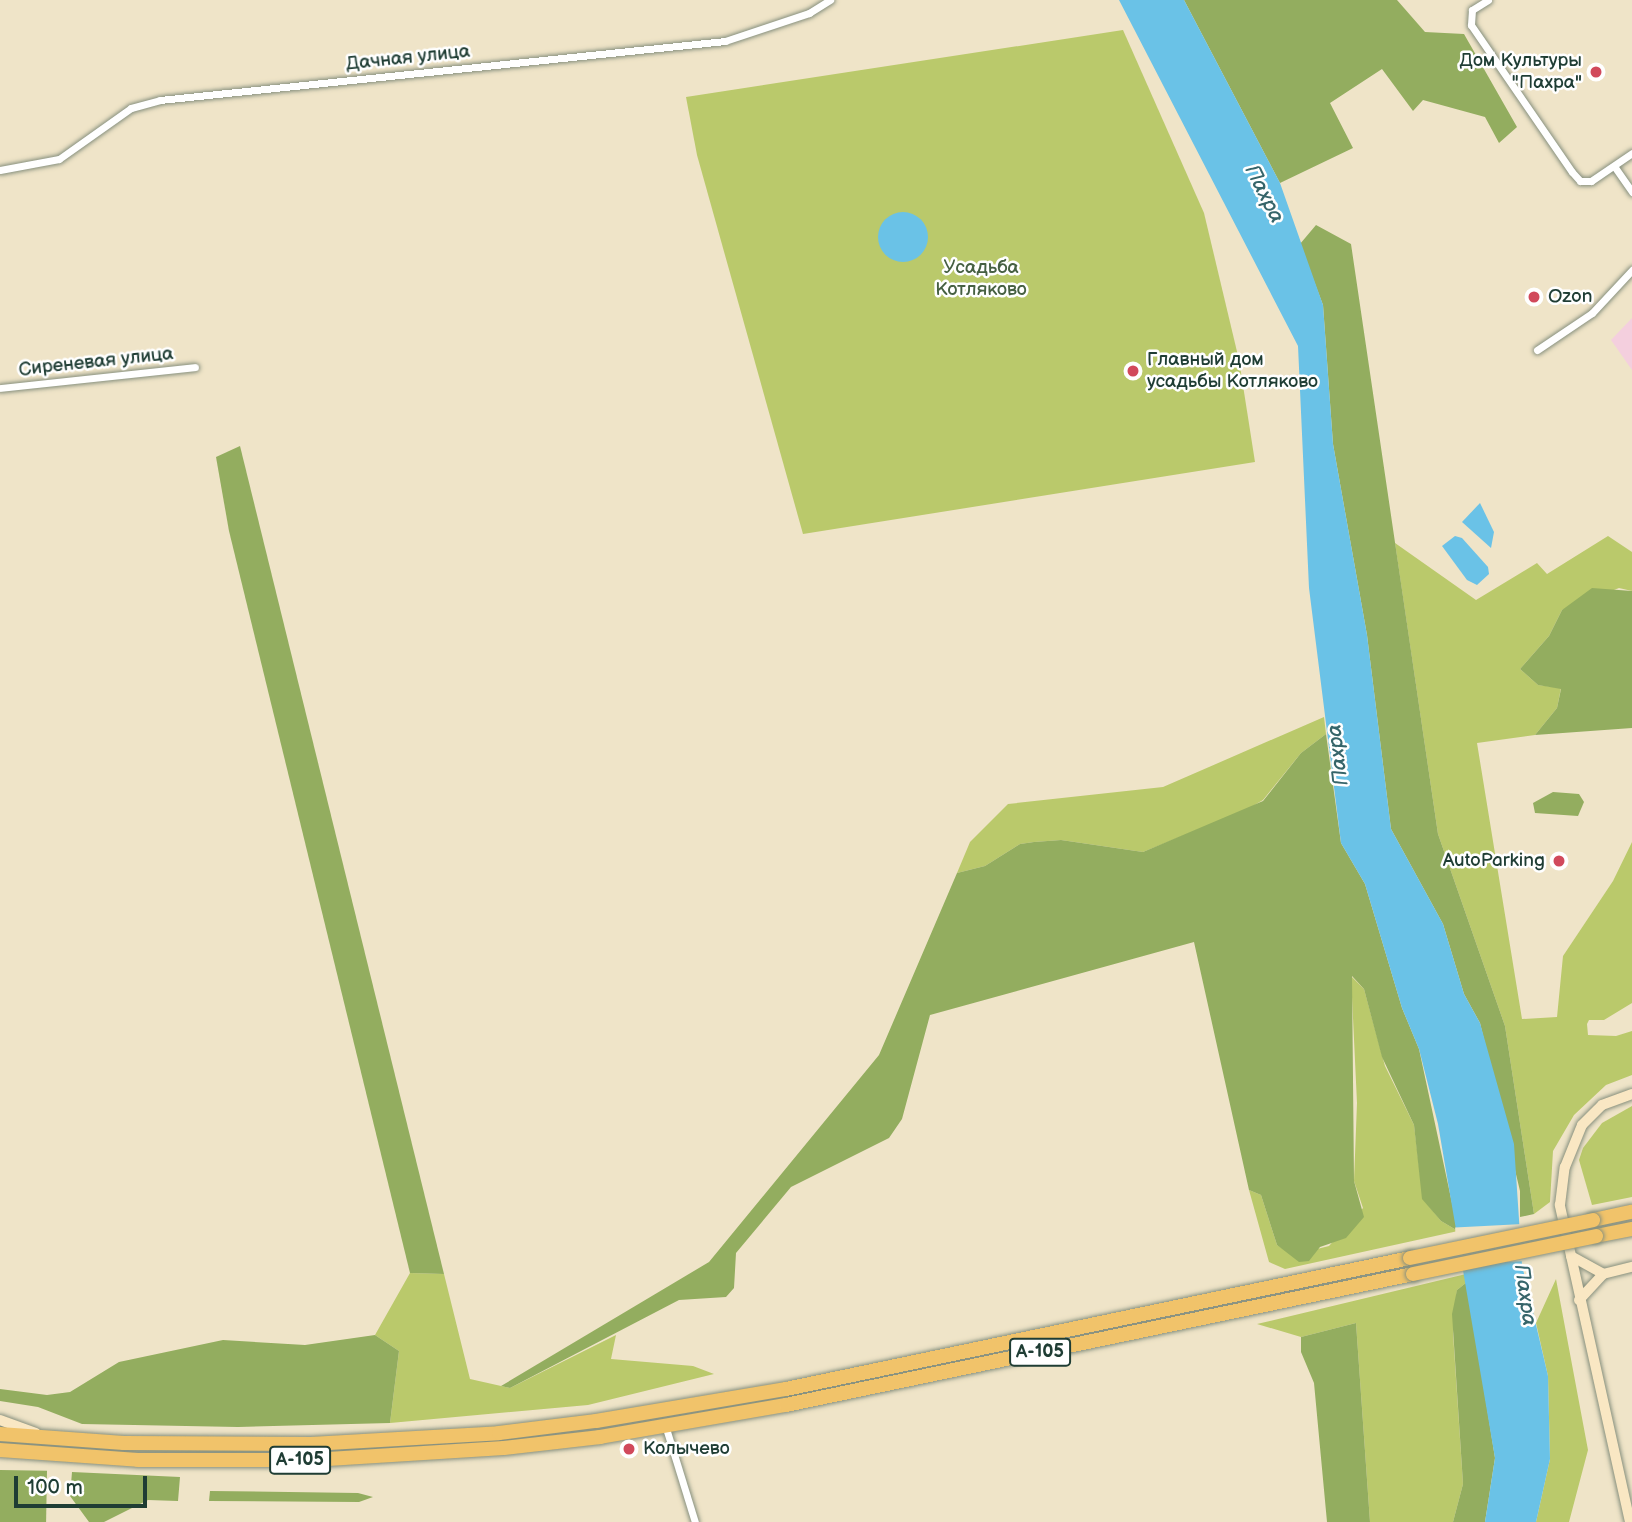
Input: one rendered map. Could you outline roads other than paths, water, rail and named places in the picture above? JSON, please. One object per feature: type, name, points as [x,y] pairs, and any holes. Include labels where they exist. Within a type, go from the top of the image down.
[{"type":"highway","name":"А-105","points":[[0,1434],[59,1439],[311,1444],[499,1433],[596,1421],[786,1389],[1632,1212]]},
{"type":"highway","name":"А-105","points":[[0,1450],[138,1460],[313,1460],[504,1448],[666,1428],[1632,1229]]},
{"type":"street","name":"Дачная улица","points":[[0,170],[59,159],[131,108],[160,100],[725,41],[809,13],[830,0]]},
{"type":"street","points":[[1488,0],[1472,10],[1471,26],[1580,181],[1591,181],[1632,153]]},
{"type":"street","points":[[1614,166],[1632,192]]},
{"type":"street","points":[[1537,349],[1592,313],[1632,270]]},
{"type":"street","name":"Сиреневая улица","points":[[0,388],[195,367]]},
{"type":"street","points":[[1630,1522],[1560,1205],[1574,1142],[1597,1109],[1632,1094]]},
{"type":"street","points":[[1571,1256],[1603,1274]]},
{"type":"street","points":[[1579,1300],[1603,1274],[1632,1267]]},
{"type":"street","points":[[0,1420],[59,1439]]},
{"type":"street","points":[[666,1428],[695,1522]]},
{"type":"water","name":"Пахра","points":[[1119,0],[1184,0],[1280,183],[1323,305],[1333,444],[1367,635],[1391,829],[1443,924],[1464,994],[1480,1023],[1514,1144],[1522,1265],[1548,1376],[1550,1459],[1536,1522],[1485,1522],[1495,1458],[1438,1124],[1419,1049],[1402,1008],[1365,884],[1341,843],[1309,588],[1298,346]]},
{"type":"water","points":[[903,212],[921,219],[928,237],[921,255],[903,262],[885,255],[878,237],[885,219]]},
{"type":"water","points":[[1480,503],[1494,532],[1491,548],[1462,522]]},
{"type":"water","points":[[1455,536],[1462,538],[1488,567],[1489,574],[1477,585],[1467,580],[1442,546]]},
{"type":"place","name":"Дом Культуры \"Пахра\"","points":[[1596,72]]},
{"type":"place","name":"Ozon","points":[[1534,297]]},
{"type":"place","name":"Главный дом усадьбы Котляково","points":[[1133,371]]},
{"type":"place","name":"AutoParking","points":[[1559,861]]},
{"type":"place","name":"Колычево","points":[[629,1449]]},
{"type":"park label","name":"Усадьба Котляково","points":[[981,279]]}]
